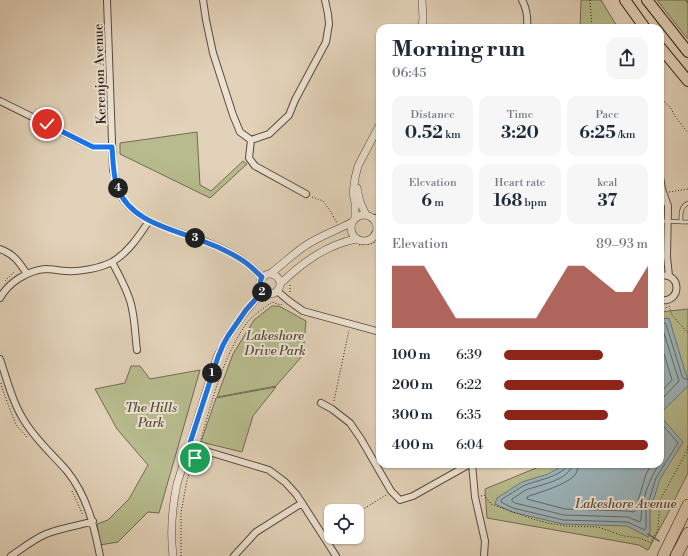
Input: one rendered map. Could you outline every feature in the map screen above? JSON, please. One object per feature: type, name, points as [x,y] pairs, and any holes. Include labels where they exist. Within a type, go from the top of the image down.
[{"type":"highway","points":[[624,0],[642,24]]},
{"type":"highway","points":[[647,0],[688,52]]},
{"type":"highway","points":[[664,52],[688,82]]},
{"type":"highway","points":[[664,556],[688,505]]},
{"type":"highway","points":[[676,556],[688,533]]},
{"type":"street","name":"Kerenjon Avenue","points":[[107,0],[113,170],[117,186],[124,200],[149,221],[206,242],[232,254],[250,266],[262,277]]},
{"type":"street","points":[[203,0],[213,53],[233,114],[240,132],[251,140]]},
{"type":"street","points":[[251,140],[269,134],[289,115],[295,100],[326,42],[329,24],[325,0]]},
{"type":"street","points":[[422,0],[422,24]]},
{"type":"street","points":[[522,0],[528,17],[527,24]]},
{"type":"street","points":[[0,101],[93,147],[112,147]]},
{"type":"street","points":[[354,242],[351,225],[354,220],[355,178],[358,166],[376,132]]},
{"type":"street","points":[[251,140],[249,158],[255,166],[306,194]]},
{"type":"street","points":[[355,178],[360,202],[369,216],[375,221],[376,225]]},
{"type":"street","points":[[664,198],[668,206],[667,257],[669,276]]},
{"type":"street","points":[[376,217],[362,215],[340,228],[321,236],[306,245],[271,273],[264,275],[260,286],[263,291],[269,294],[274,293],[277,291],[280,284],[297,268],[326,249],[345,241],[367,241],[376,235]]},
{"type":"street","points":[[0,298],[6,289],[12,284],[34,271],[81,270],[112,262],[130,248],[149,221]]},
{"type":"street","points":[[0,249],[15,257],[27,274]]},
{"type":"street","points":[[112,262],[122,281],[131,304],[137,350]]},
{"type":"street","points":[[271,273],[279,278],[280,284]]},
{"type":"street","points":[[664,275],[669,276],[675,282],[677,289],[674,296],[668,300],[664,300]]},
{"type":"street","points":[[173,556],[171,540],[173,503],[177,484],[218,357],[228,336],[246,310],[263,291]]},
{"type":"street","points":[[277,291],[303,311],[376,331]]},
{"type":"street","points":[[0,359],[2,374],[24,421],[73,479],[84,497],[93,522],[100,556]]},
{"type":"street","points":[[321,403],[332,409],[350,423],[376,465]]},
{"type":"street","points":[[189,446],[269,470],[285,482],[296,494],[336,556]]},
{"type":"street","points":[[378,468],[391,491],[400,500],[413,496],[464,468]]},
{"type":"street","points":[[471,468],[475,497],[485,541],[485,556]]},
{"type":"street","points":[[234,556],[256,532],[302,503]]},
{"type":"street","points":[[11,556],[37,539],[54,531],[93,522]]},
{"type":"lane","points":[[681,222],[682,209],[684,205],[688,203]]},
{"type":"lane","points":[[664,221],[688,222]]},
{"type":"path","points":[[590,0],[592,24]]},
{"type":"path","points":[[664,102],[670,107],[688,133]]},
{"type":"path","points":[[664,192],[688,189]]},
{"type":"path","points":[[306,194],[323,201],[337,222]]},
{"type":"path","points":[[354,242],[371,244],[376,237]]},
{"type":"path","points":[[4,282],[14,272]]},
{"type":"path","points":[[181,556],[181,513],[187,480],[225,364],[230,352],[247,323],[272,302],[281,305],[290,293],[290,285]]},
{"type":"path","points":[[668,300],[672,315],[688,333]]},
{"type":"path","points":[[664,307],[669,308]]},
{"type":"path","points":[[332,409],[350,324]]},
{"type":"path","points":[[475,497],[484,495],[491,504],[548,523],[566,526],[598,527],[624,536],[640,538],[651,543],[658,529],[660,500],[687,451],[688,445]]},
{"type":"path","points":[[364,508],[391,491]]},
{"type":"green space","points":[[581,0],[601,0],[616,24],[580,24]]},
{"type":"green space","points":[[657,0],[688,0],[688,39],[686,37]]},
{"type":"green space","points":[[197,132],[200,185],[211,191],[243,161],[247,164],[210,198],[120,154],[120,143]]},
{"type":"green space","name":"Lakeshore Drive Park","points":[[272,306],[279,306],[306,321],[303,355],[276,386],[217,397],[233,354],[254,320]]},
{"type":"green space","name":"Lakeshore Avenue","points":[[688,309],[688,473],[648,550],[639,545],[487,518],[485,489],[536,468],[664,468],[664,312]]},
{"type":"green space","name":"The Hills Park","points":[[131,366],[140,366],[150,379],[200,370],[159,513],[148,512],[118,542],[100,545],[97,524],[108,520],[129,499],[148,465],[117,429],[95,389],[125,383]]},
{"type":"green space","points":[[276,387],[253,416],[242,452],[201,442],[216,398]]},
{"type":"water","points":[[669,318],[688,381],[688,386],[664,410],[664,319]]},
{"type":"water","points":[[664,421],[683,442],[660,479],[650,511],[650,533],[648,537],[627,526],[563,524],[512,512],[495,504],[497,498],[522,482],[548,474],[559,468],[664,468]]},
{"type":"waterway","points":[[648,534],[659,541]]},
{"type":"route","points":[[47,124],[93,147],[112,147],[113,170],[117,186],[124,200],[142,217],[164,227],[206,242],[232,254],[250,266],[262,277],[260,286],[263,291],[246,310],[228,336],[218,357],[189,446],[198,448],[195,458]]}]
